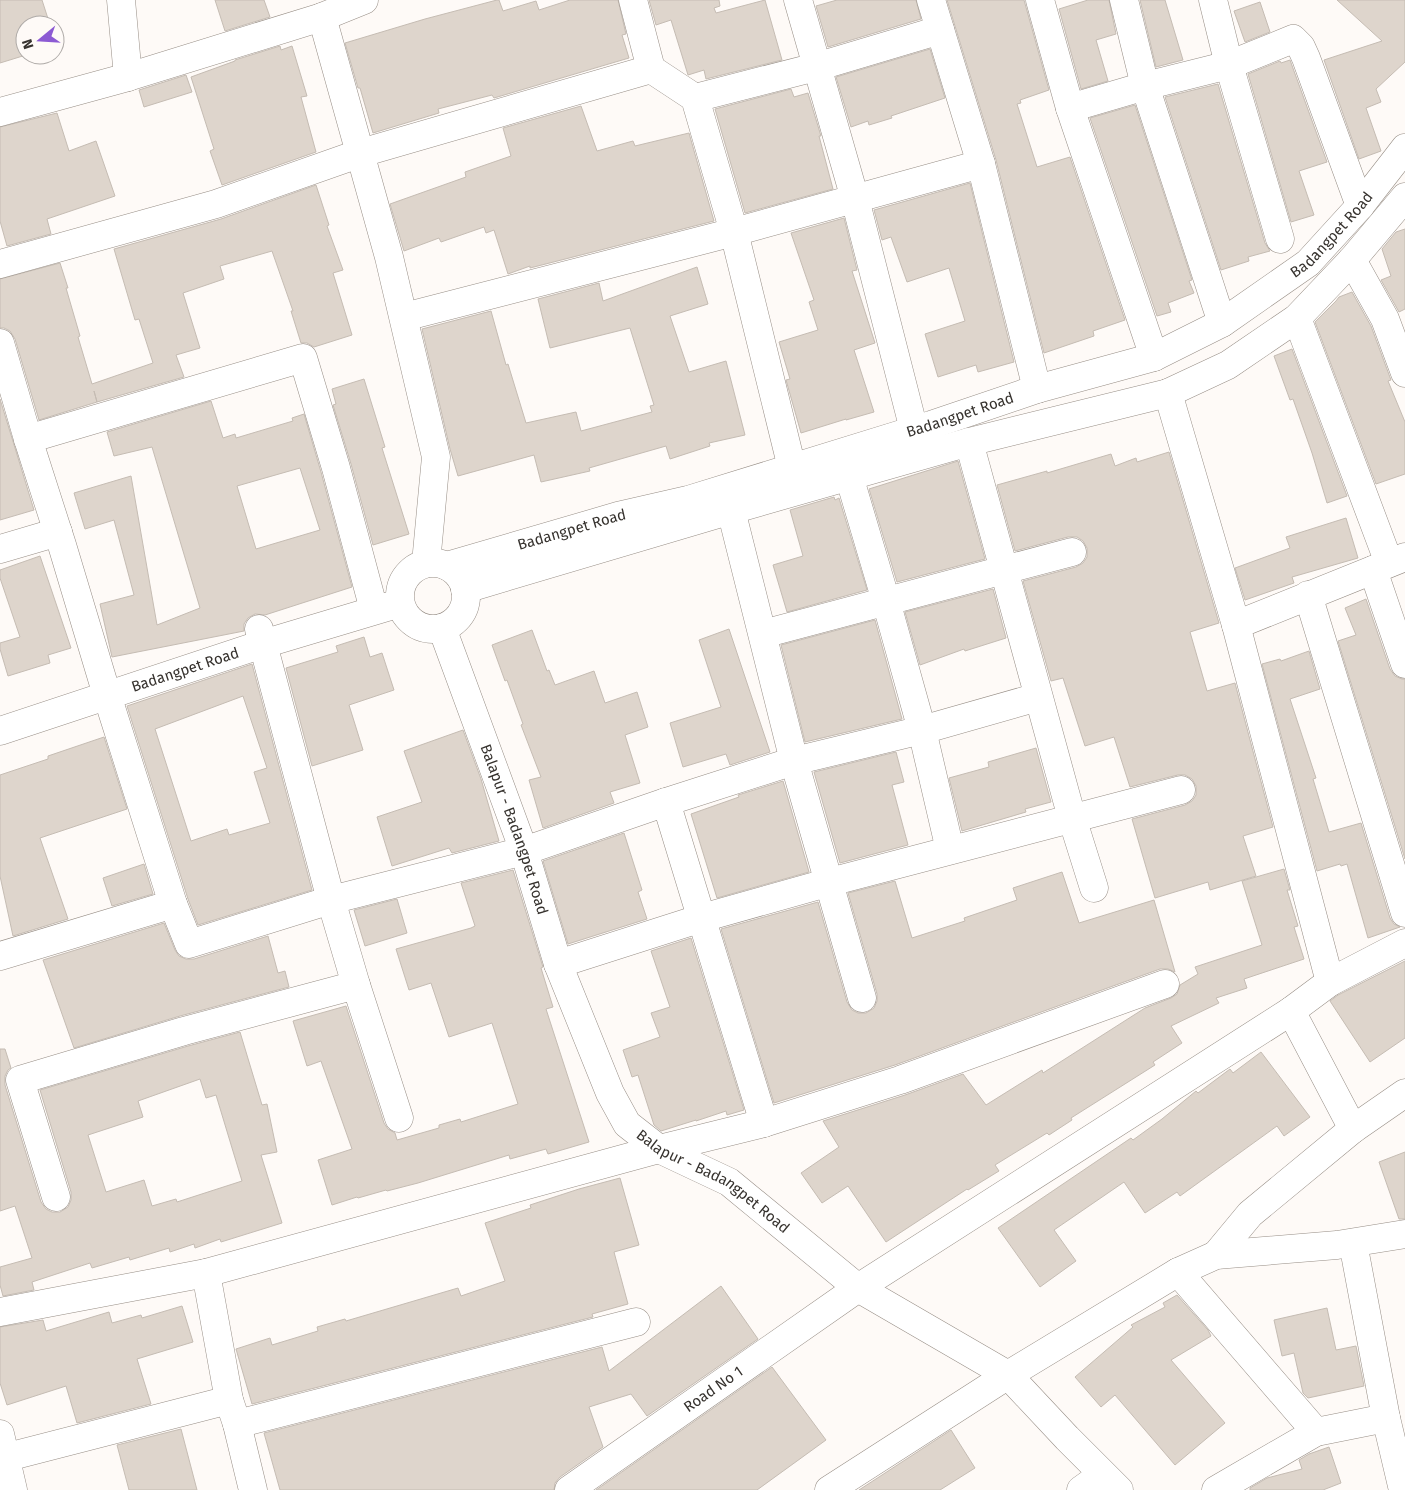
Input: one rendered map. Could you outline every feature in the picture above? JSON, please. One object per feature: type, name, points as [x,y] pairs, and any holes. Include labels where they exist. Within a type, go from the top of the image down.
[{"type":"street","points":[[121,0],[128,77]]},
{"type":"street","points":[[0,112],[128,77],[322,18],[364,0]]},
{"type":"street","points":[[633,0],[651,69],[695,98],[734,232],[792,468]]},
{"type":"street","points":[[798,0],[855,199],[914,430]]},
{"type":"street","points":[[931,0],[981,164],[1037,389]]},
{"type":"street","points":[[1040,0],[1070,108],[1154,357]]},
{"type":"street","points":[[1124,0],[1145,86],[1222,323]]},
{"type":"street","points":[[1213,0],[1229,64],[1280,239]]},
{"type":"street","points":[[322,18],[361,153],[404,316],[436,457],[437,565],[456,572],[466,589],[464,609],[458,618],[442,628],[431,629],[420,627],[404,613],[401,594]]},
{"type":"street","points":[[695,98],[816,67],[940,30]]},
{"type":"street","points":[[1070,108],[1229,64],[1293,39],[1301,47],[1306,58],[1360,206]]},
{"type":"street","points":[[0,264],[216,204],[361,153],[651,69]]},
{"type":"street","name":"Badangpet Road","points":[[0,711],[104,686],[401,594],[405,578],[418,566],[437,565],[618,516],[688,500],[914,430],[1037,389],[1154,357],[1222,323],[1308,263],[1360,206],[1405,148]]},
{"type":"street","points":[[404,316],[734,232],[981,164]]},
{"type":"street","name":"Badangpet Road","points":[[466,589],[969,442],[1168,393],[1228,364],[1297,318],[1352,260],[1405,197]]},
{"type":"street","points":[[1352,260],[1384,319],[1405,373]]},
{"type":"street","points":[[1297,318],[1389,563],[1405,664]]},
{"type":"street","points":[[0,343],[104,686],[173,904],[189,944],[330,900],[524,851],[666,802],[794,762],[922,730],[1038,697]]},
{"type":"street","points":[[28,439],[303,358],[336,468],[372,603]]},
{"type":"street","points":[[1168,393],[1236,625],[1330,982]]},
{"type":"street","points":[[969,442],[1038,697],[1094,888]]},
{"type":"street","points":[[849,476],[922,730],[950,850]]},
{"type":"street","points":[[731,510],[794,762],[862,998]]},
{"type":"street","points":[[0,549],[58,532]]},
{"type":"street","points":[[762,634],[1072,552]]},
{"type":"street","points":[[1236,625],[1389,563]]},
{"type":"street","points":[[1308,595],[1405,913]]},
{"type":"street","name":"Balapur - Badangpet Road","points":[[442,628],[524,851],[558,964],[614,1101],[627,1124],[659,1149],[728,1182],[858,1288],[1008,1375],[1101,1485]]},
{"type":"street","points":[[261,637],[330,900],[399,1118]]},
{"type":"street","name":"Badangpet Road","points":[[0,731],[104,686]]},
{"type":"street","points":[[558,964],[702,918],[830,882],[1181,790]]},
{"type":"street","points":[[666,802],[764,1123]]},
{"type":"street","points":[[0,956],[173,904]]},
{"type":"street","name":"Road No 1","points":[[569,1490],[858,1288],[1291,1011],[1330,982],[1405,943]]},
{"type":"street","points":[[56,1198],[20,1080],[184,1030],[356,984]]},
{"type":"street","points":[[0,1312],[206,1273],[659,1149],[764,1123],[900,1080],[1165,984]]},
{"type":"street","points":[[1291,1011],[1353,1129]]},
{"type":"street","points":[[1216,1255],[1250,1214],[1353,1129],[1405,1094]]},
{"type":"street","points":[[829,1490],[1008,1375],[1178,1272],[1216,1255],[1352,1243],[1405,1234]]},
{"type":"street","points":[[1352,1243],[1386,1418],[1404,1490]]},
{"type":"street","points":[[1178,1272],[1316,1432]]},
{"type":"street","points":[[206,1273],[233,1412],[253,1490]]},
{"type":"street","points":[[13,1490],[2,1450],[233,1412],[636,1322]]},
{"type":"street","points":[[1216,1490],[1316,1432],[1386,1418]]},
{"type":"building","points":[[0,0],[42,0],[47,15],[15,15],[15,58],[0,63]]},
{"type":"building","points":[[215,0],[264,0],[270,17],[225,31]]},
{"type":"building","points":[[499,0],[503,11],[536,1],[539,10],[570,0],[618,0],[626,34],[622,35],[629,58],[494,98],[492,95],[438,109],[439,113],[373,133],[345,43]]},
{"type":"building","points":[[649,0],[719,0],[720,6],[714,8],[716,13],[765,0],[782,60],[706,79],[704,70],[688,75],[671,20],[656,25]]},
{"type":"building","points":[[837,0],[916,0],[921,19],[828,47],[816,6]]},
{"type":"building","points":[[947,0],[1024,0],[1049,90],[1020,100],[1021,103],[1017,104],[1037,167],[1070,157],[1125,320],[1093,331],[1094,336],[1044,353],[996,160]]},
{"type":"building","points":[[1088,0],[1109,0],[1116,34],[1096,40],[1108,81],[1081,89],[1059,9]]},
{"type":"building","points":[[1140,0],[1165,0],[1183,60],[1156,67]]},
{"type":"building","points":[[1337,0],[1405,0],[1405,62],[1376,89],[1381,102],[1366,108],[1381,151],[1359,159],[1324,60],[1382,41]]},
{"type":"building","points":[[1260,2],[1270,32],[1245,42],[1234,11]]},
{"type":"building","points":[[280,46],[281,50],[292,46],[307,96],[301,97],[316,152],[222,185],[210,151],[214,149],[191,77],[235,60]]},
{"type":"building","points":[[930,49],[945,98],[891,116],[892,118],[869,125],[868,121],[851,127],[836,77]]},
{"type":"building","points":[[1290,60],[1327,162],[1299,171],[1314,215],[1291,222],[1248,74],[1280,61],[1281,63]]},
{"type":"building","points":[[186,75],[192,92],[144,107],[139,90]]},
{"type":"building","points":[[1218,84],[1265,243],[1270,251],[1248,257],[1249,261],[1221,270],[1165,97]]},
{"type":"building","points":[[791,89],[794,97],[808,93],[821,136],[819,136],[833,189],[745,213],[715,109]]},
{"type":"building","points":[[1135,105],[1192,280],[1189,281],[1194,293],[1168,303],[1171,312],[1157,316],[1090,118]]},
{"type":"building","points":[[581,106],[597,151],[633,141],[635,146],[689,133],[714,221],[530,268],[530,266],[508,274],[494,230],[486,233],[484,227],[441,242],[439,238],[404,251],[390,204],[466,177],[465,172],[511,156],[503,128]]},
{"type":"building","points":[[57,113],[69,151],[96,141],[115,196],[47,219],[51,234],[7,246],[0,221],[0,127]]},
{"type":"building","points":[[970,183],[1014,362],[978,372],[976,365],[938,377],[925,334],[965,321],[949,268],[907,282],[891,237],[882,240],[874,210]]},
{"type":"building","points":[[316,185],[329,225],[327,226],[343,270],[333,273],[352,335],[314,347],[307,343],[301,343],[291,311],[293,311],[272,251],[220,266],[224,279],[183,293],[200,348],[176,355],[184,377],[39,420],[15,339],[10,331],[0,328],[0,279],[60,263],[80,336],[78,337],[92,384],[153,363],[139,319],[135,320],[114,249],[221,219]]},
{"type":"building","points":[[844,218],[857,270],[852,271],[875,343],[854,350],[874,412],[801,433],[786,380],[790,379],[779,342],[818,330],[809,302],[814,300],[791,233]]},
{"type":"building","points":[[1405,229],[1405,309],[1399,312],[1381,280],[1391,276],[1382,249],[1396,232]]},
{"type":"building","points":[[697,267],[708,304],[670,316],[689,372],[726,361],[745,435],[709,443],[710,446],[670,459],[666,446],[589,468],[590,471],[541,482],[534,455],[458,476],[422,329],[491,311],[506,365],[508,364],[526,423],[576,412],[581,431],[652,412],[650,406],[654,405],[630,328],[550,348],[538,299],[599,283],[603,301]]},
{"type":"building","points":[[1352,292],[1371,326],[1391,380],[1388,381],[1405,422],[1405,474],[1376,484],[1315,322],[1339,297]]},
{"type":"building","points":[[1292,349],[1347,496],[1327,503],[1293,399],[1290,400],[1274,356]]},
{"type":"building","points":[[364,379],[385,447],[382,448],[409,534],[373,545],[333,405],[336,404],[332,389]]},
{"type":"building","points":[[0,399],[34,510],[0,520]]},
{"type":"building","points":[[211,401],[223,438],[235,434],[236,438],[293,421],[292,418],[304,414],[352,587],[265,615],[255,614],[248,618],[244,624],[244,631],[112,657],[100,604],[134,595],[114,520],[85,529],[74,493],[131,476],[157,625],[200,608],[152,447],[114,456],[107,432]],"holes":[[[300,468],[320,530],[256,549],[237,486]]]},
{"type":"building","points":[[1169,452],[1219,623],[1190,632],[1207,691],[1235,683],[1273,827],[1243,836],[1256,876],[1210,890],[1208,882],[1155,898],[1132,819],[1185,805],[1192,801],[1196,795],[1196,786],[1192,779],[1185,775],[1178,775],[1130,787],[1114,737],[1085,746],[1063,678],[1051,681],[1023,581],[1076,567],[1083,563],[1087,557],[1087,548],[1083,541],[1077,537],[1068,537],[1015,551],[997,485],[1047,471],[1047,473],[1111,454],[1115,466],[1136,458],[1137,462]]},
{"type":"building","points":[[958,461],[985,559],[897,582],[869,489]]},
{"type":"building","points":[[834,497],[835,500],[839,498],[867,590],[787,612],[773,565],[803,556],[790,510]]},
{"type":"building","points":[[1346,518],[1358,558],[1292,577],[1294,583],[1245,600],[1235,568],[1290,548],[1286,537]]},
{"type":"building","points":[[40,556],[71,648],[48,655],[50,663],[8,676],[0,643],[20,637],[0,578],[0,570]]},
{"type":"building","points":[[993,589],[1006,638],[965,651],[964,649],[920,665],[905,612]]},
{"type":"building","points":[[1366,599],[1390,669],[1395,676],[1405,679],[1405,859],[1338,641],[1356,635],[1345,608]]},
{"type":"building","points":[[875,620],[902,719],[805,742],[781,645]]},
{"type":"building","points":[[729,629],[770,752],[730,765],[726,754],[683,767],[670,723],[721,707],[699,640]]},
{"type":"building","points":[[532,630],[547,671],[549,670],[555,685],[594,671],[605,703],[637,692],[648,727],[625,735],[640,783],[610,792],[614,803],[543,828],[529,780],[541,777],[521,725],[523,724],[507,680],[505,681],[492,645]]},
{"type":"building","points":[[364,637],[370,657],[382,653],[394,690],[349,705],[363,750],[312,766],[286,668],[338,652],[336,646]]},
{"type":"building","points":[[1309,651],[1320,689],[1290,699],[1316,778],[1313,779],[1329,832],[1361,823],[1390,918],[1394,924],[1400,927],[1368,938],[1347,864],[1341,866],[1340,864],[1317,871],[1262,664],[1280,659],[1281,661]]},
{"type":"building","points":[[252,664],[312,890],[198,925],[127,706]],"holes":[[[243,696],[267,768],[254,772],[270,823],[229,835],[227,829],[191,841],[155,729]]]},
{"type":"building","points":[[463,730],[481,779],[499,841],[452,853],[449,848],[392,866],[377,817],[422,802],[404,751]]},
{"type":"building","points":[[104,737],[127,809],[40,838],[68,919],[13,936],[0,876],[0,775]]},
{"type":"building","points":[[1036,748],[1051,802],[1025,809],[1026,812],[962,831],[949,778],[989,767],[988,762]]},
{"type":"building","points":[[896,752],[904,782],[892,785],[908,845],[840,863],[814,772]]},
{"type":"building","points":[[783,781],[809,872],[717,898],[691,814],[739,797],[738,795]]},
{"type":"building","points":[[624,833],[642,890],[638,892],[647,919],[568,944],[543,861]]},
{"type":"building","points":[[144,864],[153,894],[112,906],[103,878]]},
{"type":"building","points":[[1284,869],[1290,890],[1287,890],[1298,926],[1294,927],[1304,959],[1244,979],[1247,988],[1216,998],[1219,1003],[1171,1026],[1182,1043],[1153,1062],[1155,1065],[1071,1118],[1072,1120],[995,1165],[999,1171],[967,1189],[886,1242],[848,1186],[822,1203],[801,1173],[839,1147],[823,1121],[963,1074],[986,1105],[1042,1070],[1043,1073],[1145,1008],[1171,998],[1177,994],[1180,985],[1198,974],[1195,967],[1262,945],[1242,881]]},
{"type":"building","points":[[513,870],[543,967],[541,968],[553,1007],[546,1009],[589,1142],[548,1154],[546,1149],[510,1159],[509,1155],[418,1183],[357,1197],[332,1205],[318,1160],[352,1149],[321,1061],[307,1066],[293,1021],[346,1006],[384,1123],[388,1129],[395,1133],[397,1140],[439,1128],[439,1125],[460,1119],[461,1122],[518,1104],[492,1023],[449,1037],[431,983],[409,990],[396,949],[475,926],[461,883]]},
{"type":"building","points":[[1062,872],[1079,923],[1154,900],[1175,972],[1168,969],[1160,969],[895,1065],[774,1103],[721,929],[818,902],[847,1002],[852,1010],[858,1013],[866,1013],[874,1008],[877,994],[848,893],[895,881],[912,938],[965,921],[964,918],[1017,900],[1013,888]]},
{"type":"building","points":[[397,899],[407,933],[365,946],[354,910]]},
{"type":"building","points":[[164,923],[175,950],[179,956],[186,959],[194,959],[268,936],[278,973],[285,971],[289,987],[180,1016],[74,1048],[43,960]]},
{"type":"building","points":[[691,938],[744,1110],[727,1115],[726,1111],[661,1131],[654,1125],[638,1075],[632,1077],[623,1050],[660,1037],[651,1013],[670,1007],[651,951]]},
{"type":"building","points":[[1405,961],[1405,1038],[1370,1062],[1330,1001],[1338,995]]},
{"type":"building","points":[[240,1032],[262,1105],[267,1104],[277,1152],[261,1155],[282,1223],[221,1242],[220,1239],[195,1248],[194,1244],[170,1252],[169,1248],[130,1260],[129,1257],[92,1268],[90,1263],[32,1282],[34,1290],[3,1296],[0,1285],[0,1267],[32,1258],[15,1206],[0,1211],[0,1049],[5,1049],[11,1068],[5,1076],[5,1085],[41,1202],[46,1209],[52,1212],[60,1212],[68,1207],[71,1200],[71,1192],[40,1090]],"holes":[[[200,1079],[206,1098],[216,1095],[242,1181],[177,1202],[176,1199],[152,1206],[144,1180],[106,1192],[88,1135],[143,1117],[138,1101]]]},
{"type":"building","points":[[1261,1052],[1310,1117],[1284,1136],[1277,1126],[1180,1196],[1177,1192],[1145,1213],[1124,1182],[1054,1230],[1076,1261],[1040,1287],[998,1228],[1131,1138],[1133,1140],[1196,1091],[1198,1093],[1230,1069],[1233,1073]]},
{"type":"building","points":[[1405,1152],[1405,1219],[1399,1219],[1379,1162]]},
{"type":"building","points":[[620,1178],[639,1245],[614,1252],[628,1304],[592,1314],[593,1317],[252,1404],[236,1349],[270,1338],[272,1345],[318,1331],[317,1327],[345,1319],[346,1321],[458,1288],[461,1296],[505,1281],[485,1223],[531,1208],[530,1205]]},
{"type":"building","points":[[721,1286],[758,1339],[647,1416],[631,1394],[589,1407],[603,1447],[560,1477],[555,1483],[554,1490],[280,1490],[264,1433],[602,1347],[609,1371]]},
{"type":"building","points":[[1177,1295],[1208,1330],[1211,1336],[1171,1360],[1225,1423],[1175,1465],[1115,1395],[1101,1407],[1075,1377],[1133,1327],[1131,1325],[1165,1307],[1163,1303]]},
{"type":"building","points":[[182,1306],[193,1342],[137,1359],[151,1404],[77,1423],[66,1386],[7,1405],[0,1383],[0,1327],[43,1320],[46,1331],[109,1312],[112,1323],[141,1315],[142,1318]]},
{"type":"building","points":[[1327,1308],[1336,1350],[1356,1346],[1364,1386],[1308,1398],[1303,1393],[1294,1353],[1282,1356],[1274,1320]]},
{"type":"building","points":[[772,1367],[826,1440],[757,1490],[596,1490]]},
{"type":"building","points":[[181,1429],[197,1490],[129,1490],[117,1445]]},
{"type":"building","points":[[951,1430],[975,1468],[940,1490],[859,1490]]},
{"type":"building","points":[[1329,1447],[1341,1483],[1323,1490],[1250,1490],[1250,1488],[1267,1478],[1302,1469],[1299,1460],[1309,1454]]}]
